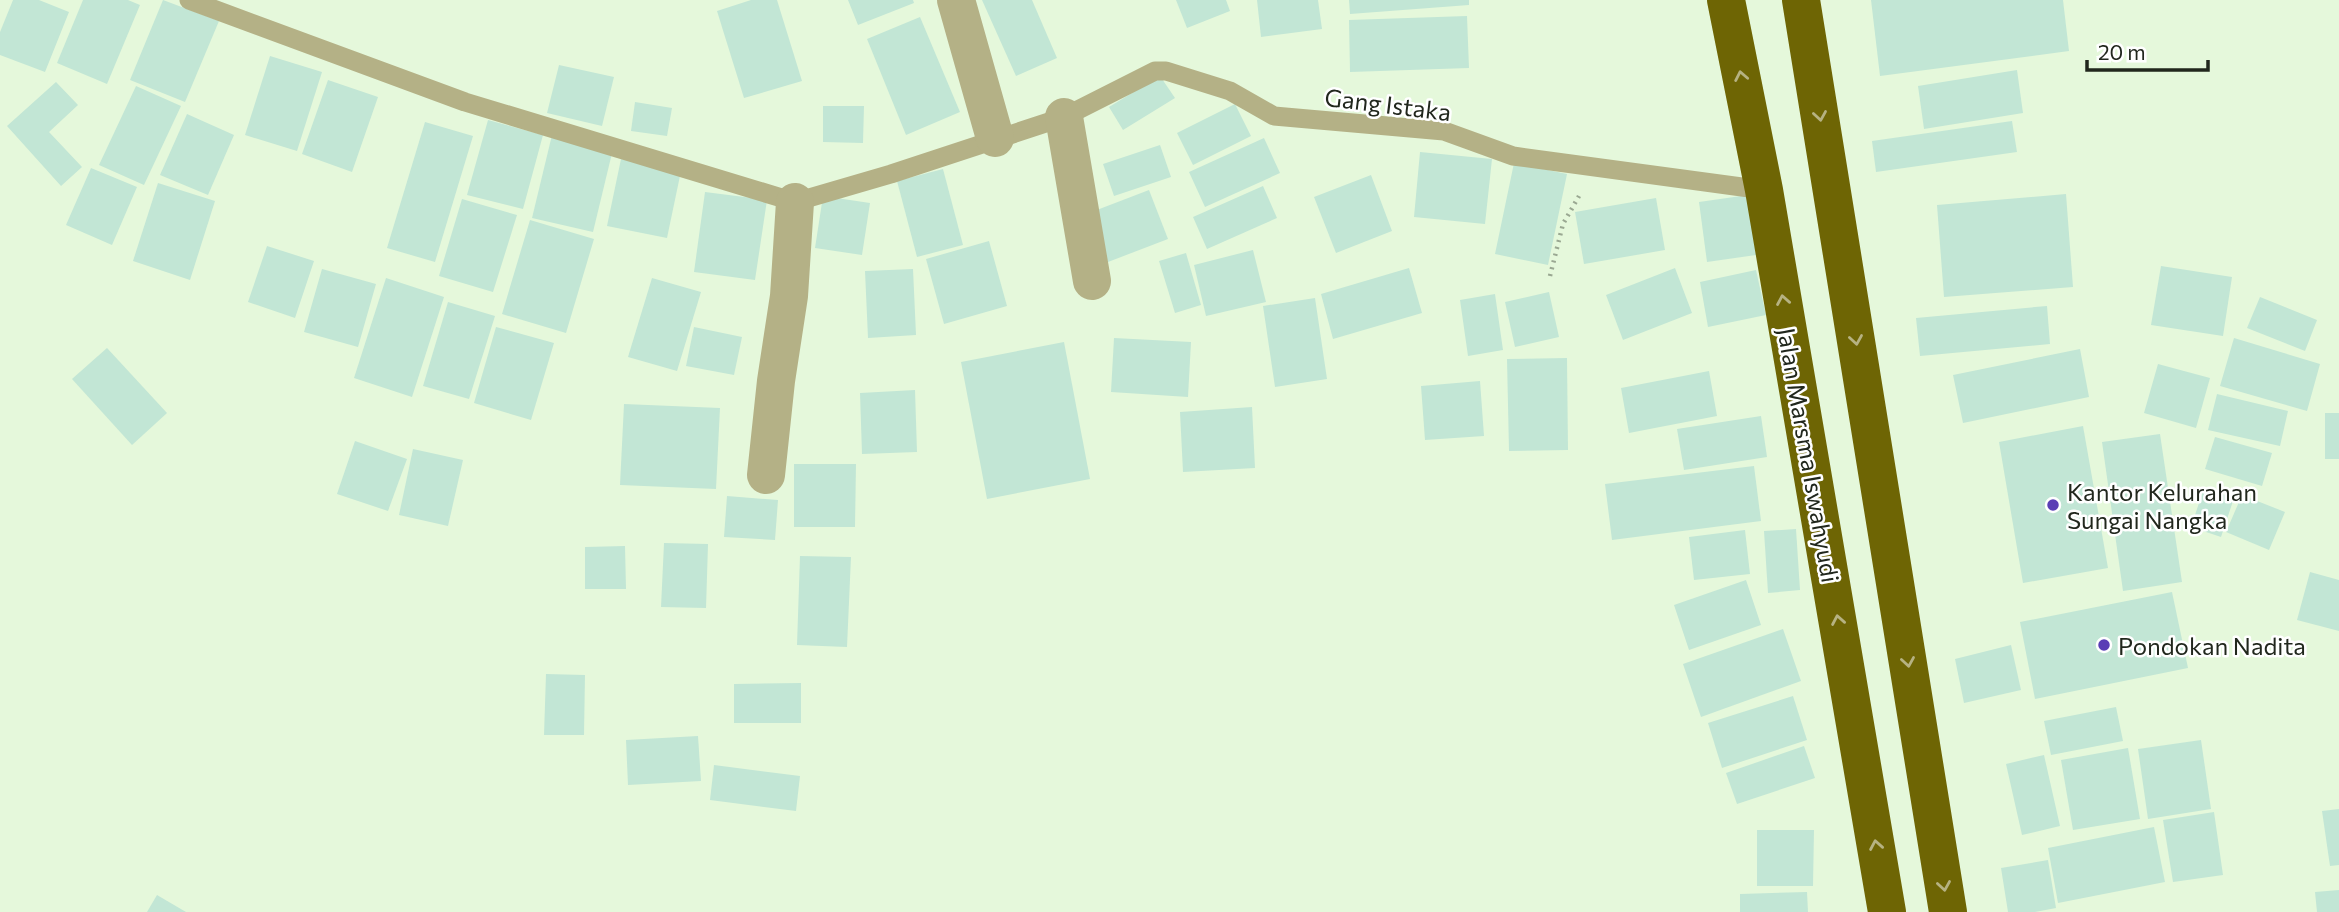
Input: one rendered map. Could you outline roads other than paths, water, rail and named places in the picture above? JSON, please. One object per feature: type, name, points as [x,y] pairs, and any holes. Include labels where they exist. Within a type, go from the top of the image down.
[{"type":"highway","name":"Jalan Marsma Iswahyudi","points":[[1726,0],[1764,190],[1887,912]]},
{"type":"highway","points":[[1801,0],[1948,912]]},
{"type":"street","points":[[956,0],[995,138]]},
{"type":"street","points":[[1064,117],[1092,281]]},
{"type":"street","points":[[766,475],[776,380],[789,296],[795,202]]},
{"type":"lane","points":[[189,0],[465,102],[795,202]]},
{"type":"lane","name":"Gang Istaka","points":[[795,202],[891,174],[1064,117],[1155,71],[1166,71],[1230,91],[1273,116],[1444,131],[1513,156],[1764,190]]},
{"type":"place","name":"Kantor Kelurahan Sungai Nangka","points":[[2053,505]]},
{"type":"place","name":"Pondokan Nadita","points":[[2104,645]]}]
